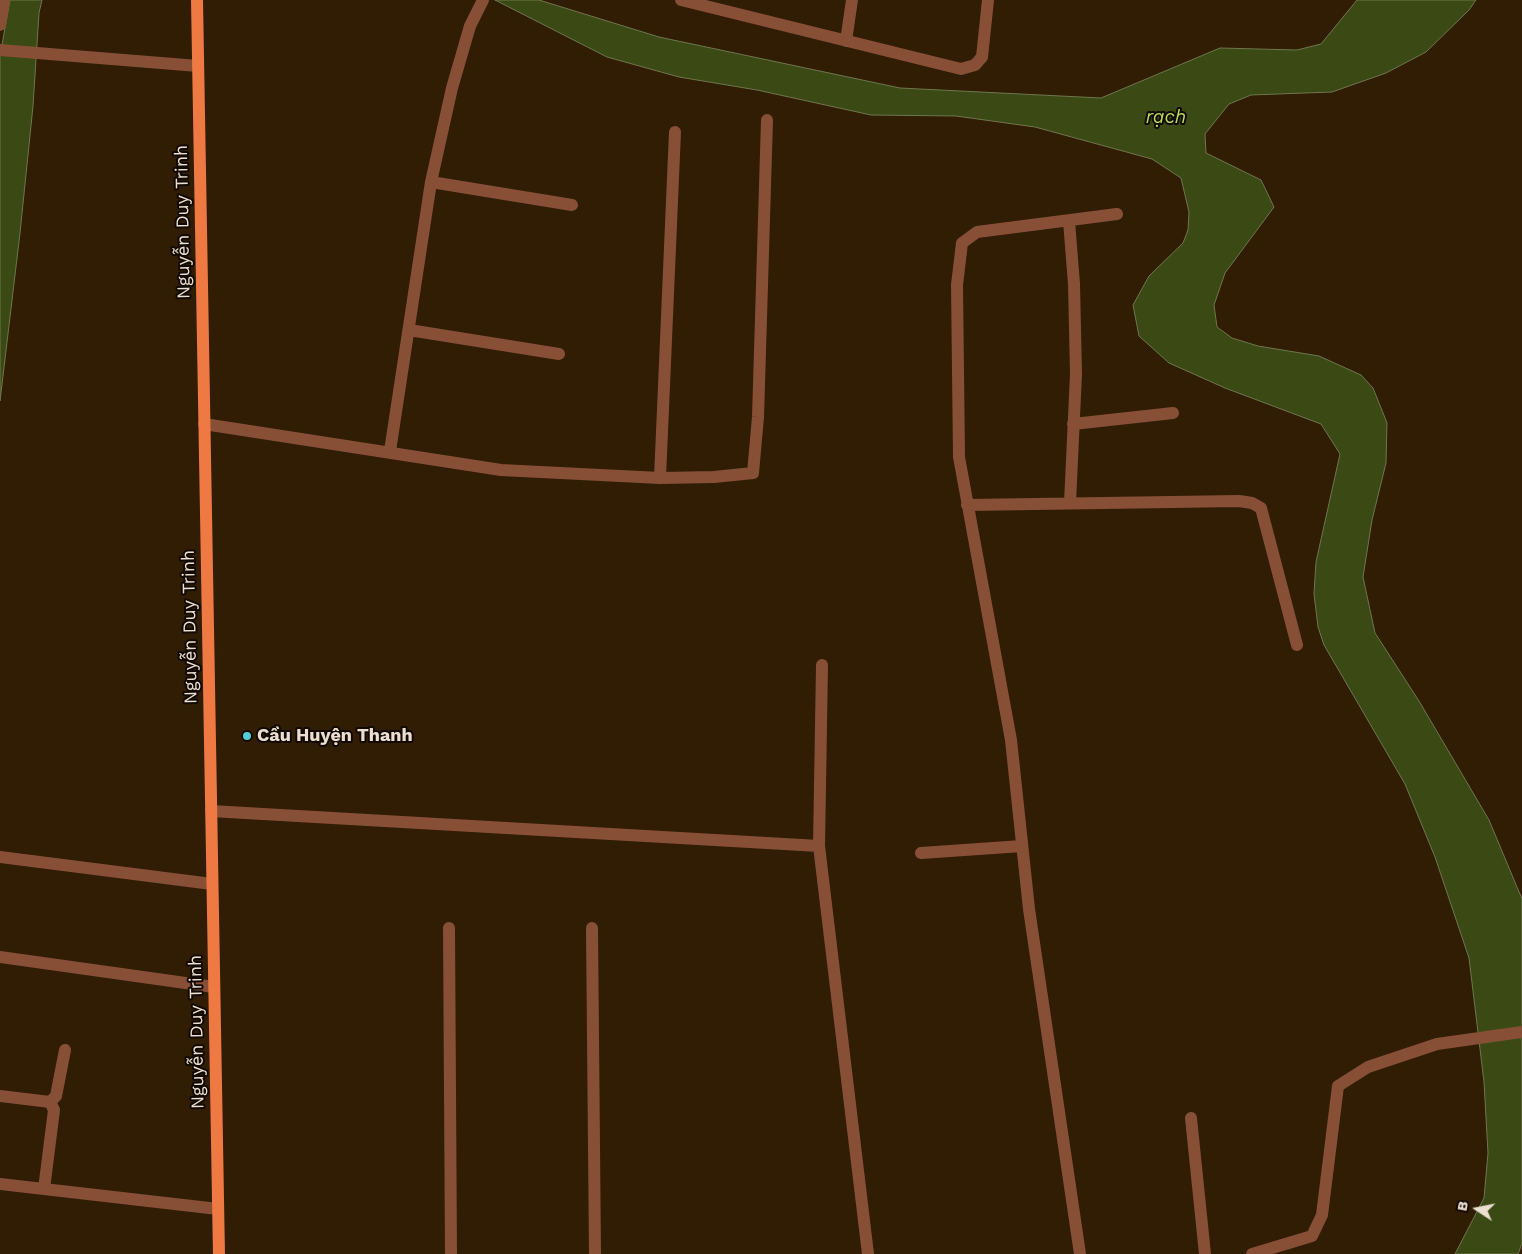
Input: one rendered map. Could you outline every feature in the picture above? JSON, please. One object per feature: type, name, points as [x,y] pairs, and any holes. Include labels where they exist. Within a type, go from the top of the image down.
[{"type":"main road","name":"Nguyễn Duy Trinh","points":[[196,0],[219,1254]]},
{"type":"street","points":[[0,25],[4,0]]},
{"type":"street","points":[[390,451],[431,182],[452,88],[470,26],[483,0]]},
{"type":"street","points":[[682,0],[961,69],[975,65],[982,58],[988,0]]},
{"type":"street","points":[[846,42],[852,0]]},
{"type":"street","points":[[0,50],[58,53],[198,66]]},
{"type":"street","points":[[204,424],[337,445],[390,451],[501,470],[660,478],[714,477],[753,473],[758,417],[767,120]]},
{"type":"street","points":[[660,478],[675,132]]},
{"type":"street","points":[[431,182],[572,205]]},
{"type":"street","points":[[1080,1254],[1031,919],[1011,740],[959,457],[957,285],[962,243],[977,232],[1117,214]]},
{"type":"street","points":[[1069,221],[1074,284],[1076,374],[1072,424],[1070,503]]},
{"type":"street","points":[[409,330],[559,354]]},
{"type":"street","points":[[1072,424],[1173,413]]},
{"type":"street","points":[[967,505],[1239,501],[1252,503],[1260,508],[1297,645]]},
{"type":"street","points":[[822,665],[819,846],[868,1254]]},
{"type":"street","points":[[211,811],[819,846]]},
{"type":"street","points":[[921,853],[1022,846]]},
{"type":"street","points":[[0,857],[212,884]]},
{"type":"street","points":[[450,928],[451,1254]]},
{"type":"street","points":[[592,928],[595,1254]]},
{"type":"street","points":[[0,957],[214,987]]},
{"type":"street","points":[[1252,1254],[1312,1236],[1322,1215],[1338,1086],[1368,1067],[1438,1044],[1522,1032]]},
{"type":"street","points":[[50,1102],[56,1096],[65,1050]]},
{"type":"street","points":[[0,1096],[50,1102]]},
{"type":"street","points":[[44,1189],[54,1110],[50,1102]]},
{"type":"street","points":[[1191,1118],[1205,1254]]},
{"type":"street","points":[[0,1184],[218,1209]]},
{"type":"water","points":[[10,0],[42,0],[39,13],[33,106],[20,233],[0,401],[0,56]]},
{"type":"water","name":"rạch","points":[[495,0],[539,0],[659,37],[900,88],[1101,98],[1220,48],[1297,50],[1321,44],[1357,0],[1476,0],[1469,10],[1426,52],[1386,73],[1332,92],[1251,95],[1229,104],[1205,134],[1206,153],[1261,180],[1274,207],[1225,273],[1214,305],[1217,327],[1232,338],[1258,346],[1319,356],[1361,375],[1373,388],[1387,423],[1386,463],[1372,520],[1363,577],[1375,633],[1419,701],[1489,820],[1522,899],[1522,1244],[1518,1254],[1455,1254],[1484,1198],[1488,1153],[1484,1082],[1469,958],[1435,857],[1405,784],[1324,645],[1318,627],[1314,594],[1316,562],[1340,454],[1321,424],[1225,388],[1169,363],[1139,336],[1133,305],[1149,276],[1183,243],[1188,230],[1189,212],[1181,178],[1152,159],[1035,127],[956,116],[871,115],[757,90],[679,77],[607,57]]},
{"type":"place","name":"Cầu Huyện Thanh","points":[[247,736]]}]
